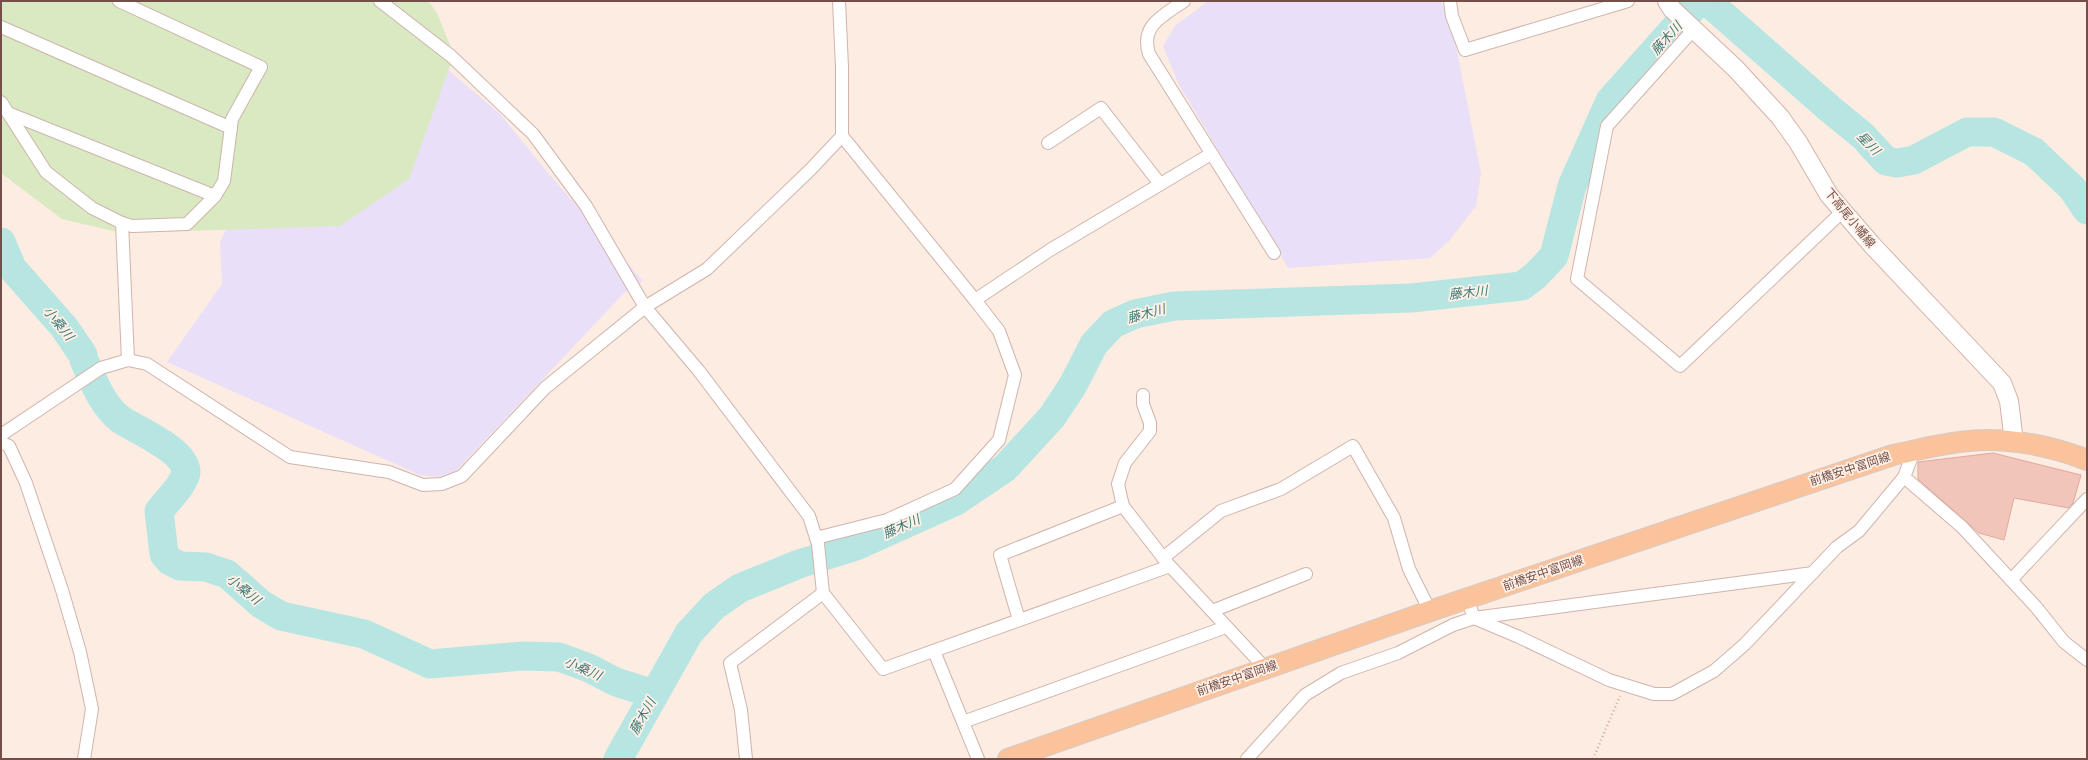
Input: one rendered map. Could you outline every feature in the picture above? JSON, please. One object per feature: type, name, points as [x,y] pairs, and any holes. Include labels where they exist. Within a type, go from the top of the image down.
[{"type":"main road","name":"下高尾小幡線","points":[[1669,5],[1690,27],[1736,69],[1780,117],[1798,142],[1829,195],[1872,246],[2002,383],[2009,401],[2014,442]]},
{"type":"main road","name":"前橋安中富岡線","points":[[1008,759],[1467,598],[1893,455],[1970,441],[2014,442],[2077,456],[2087,460]]},
{"type":"street","points":[[1,102],[46,172],[92,208],[122,223],[132,226],[187,224],[215,196],[224,181],[232,118],[261,67],[119,1]]},
{"type":"street","points":[[380,1],[451,56],[533,134],[586,206],[645,307],[699,371],[809,516],[817,541],[823,593],[883,669],[1019,620],[1166,562],[1221,511],[1281,489],[1353,446],[1394,518],[1409,569],[1430,611]]},
{"type":"street","points":[[817,541],[887,520],[955,489],[999,440],[1015,375],[999,331],[976,300],[842,136],[842,67],[839,1]]},
{"type":"street","points":[[1184,1],[1150,28],[1146,40],[1149,54],[1274,253]]},
{"type":"street","points":[[1450,1],[1452,16],[1465,50],[1628,1]]},
{"type":"street","points":[[1,27],[231,128]]},
{"type":"street","points":[[1690,27],[1607,126],[1577,279],[1680,366],[1843,211]]},
{"type":"street","points":[[1048,143],[1101,108],[1160,184]]},
{"type":"street","points":[[8,113],[215,196]]},
{"type":"street","points":[[1,435],[101,368],[128,360],[147,364],[290,457],[389,472],[415,482],[432,486],[462,476],[545,388],[645,307],[707,269],[811,169],[842,136]]},
{"type":"street","points":[[976,300],[1050,250],[1211,154]]},
{"type":"street","points":[[122,223],[128,360]]},
{"type":"street","points":[[1143,395],[1143,404],[1150,423],[1150,431],[1125,463],[1118,484],[1123,506],[1166,562],[1265,668]]},
{"type":"street","points":[[1,442],[9,446],[26,483],[62,590],[80,652],[92,709],[84,759]]},
{"type":"street","points":[[1467,598],[1474,618],[1625,685],[1654,694],[1672,694],[1714,671],[1745,644],[1837,547],[1859,531],[1904,477],[1914,450]]},
{"type":"street","points":[[1904,477],[1962,527],[2036,608],[2064,642],[2087,660]]},
{"type":"street","points":[[2011,580],[2085,504]]},
{"type":"street","points":[[1019,620],[1000,556],[1123,506]]},
{"type":"street","points":[[1246,759],[1305,695],[1340,673],[1398,653],[1453,625],[1474,618],[1813,573]]},
{"type":"street","points":[[1212,611],[1306,574]]},
{"type":"street","points":[[746,759],[741,710],[730,663],[823,593]]},
{"type":"street","points":[[963,722],[1226,627]]},
{"type":"street","points":[[934,650],[978,759]]},
{"type":"path","points":[[1593,759],[1625,685]]},
{"type":"shaded area","points":[[1208,1],[1441,1],[1455,41],[1481,173],[1476,206],[1449,241],[1430,258],[1288,268],[1178,83],[1163,46],[1175,26]]},
{"type":"shaded area","points":[[414,41],[500,114],[548,173],[643,281],[624,293],[456,471],[439,477],[420,475],[167,362],[222,284],[220,242],[242,197]]},
{"type":"green space","points":[[1,1],[428,1],[437,13],[454,55],[409,179],[340,226],[121,233],[62,219],[1,173]]},
{"type":"building","points":[[1993,453],[2081,475],[2073,503],[2069,508],[2014,498],[2004,540],[1979,533],[1918,479],[1918,462]]},
{"type":"waterway","name":"藤木川","points":[[618,759],[689,633],[714,606],[740,588],[799,564],[856,546],[956,501],[1005,468],[1052,417],[1073,385],[1094,344],[1113,324],[1135,314],[1174,306],[1411,298],[1522,286],[1536,275],[1554,256],[1572,186],[1610,101],[1699,1]]},
{"type":"waterway","name":"星川","points":[[1707,1],[1863,136],[1886,161],[1897,163],[1914,160],[1967,132],[1994,132],[2034,152],[2072,188],[2087,210]]},
{"type":"waterway","name":"小桑川","points":[[1,242],[12,268],[64,327],[83,355],[95,384],[108,407],[120,419],[168,448],[177,455],[183,463],[186,471],[183,480],[159,511],[164,554],[170,561],[180,566],[206,567],[227,574],[261,604],[281,616],[364,634],[430,664],[523,656],[559,657],[589,668],[616,682],[654,694]]}]
